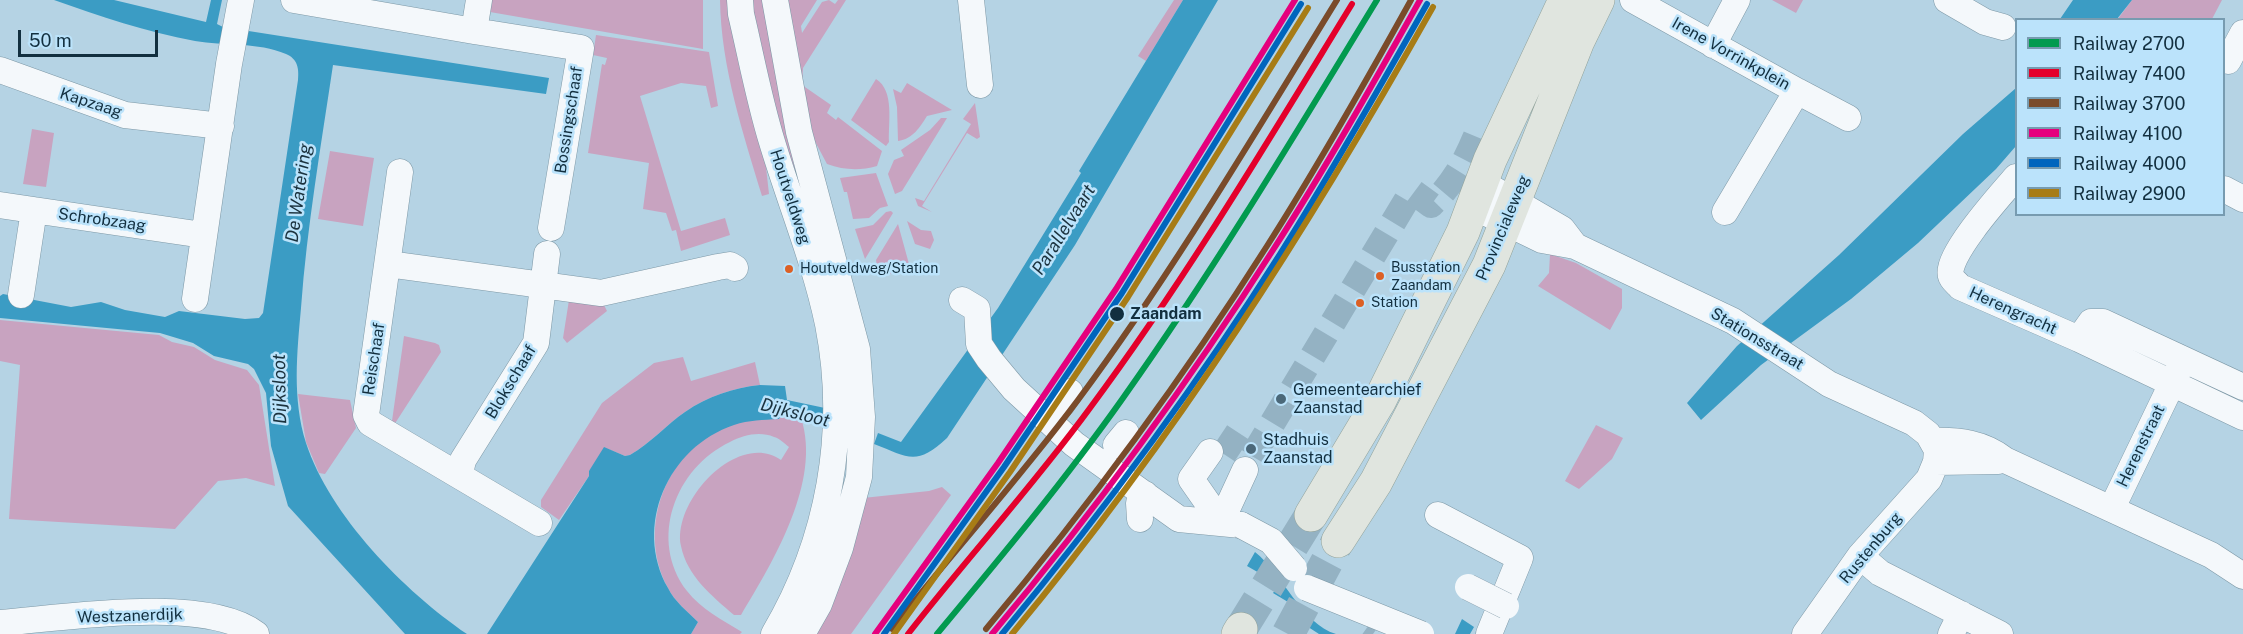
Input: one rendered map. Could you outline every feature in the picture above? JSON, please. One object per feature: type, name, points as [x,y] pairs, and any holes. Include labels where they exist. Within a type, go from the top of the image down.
[{"type":"main road","points":[[1311,515],[1380,400],[1463,232],[1477,194],[1565,0]]},
{"type":"main road","name":"Provincialeweg","points":[[1348,548],[1364,500],[1489,265],[1578,41],[1598,0]]},
{"type":"street","name":"Bossingschaaf","points":[[294,0],[384,18],[581,48],[551,228]]},
{"type":"street","points":[[474,31],[479,0]]},
{"type":"street","name":"Houtveldweg","points":[[740,0],[741,14],[771,139],[828,324],[838,407],[837,443],[813,553],[792,603],[774,634]]},
{"type":"street","name":"Houtveldweg","points":[[775,0],[799,132],[857,349],[862,417],[862,455],[859,477],[840,548],[819,604],[802,634]]},
{"type":"street","points":[[971,0],[980,85]]},
{"type":"street","name":"Irene Vorrinkplein","points":[[1633,0],[1848,118]]},
{"type":"street","points":[[1713,45],[1737,0]]},
{"type":"street","points":[[1947,0],[1985,22],[2003,27]]},
{"type":"street","points":[[195,299],[239,9]]},
{"type":"street","points":[[2225,60],[2228,61],[2243,33]]},
{"type":"street","name":"Kapzaag","points":[[0,70],[125,115],[221,126]]},
{"type":"street","name":"Irene Vorrinkplein","points":[[1725,212],[1797,91]]},
{"type":"street","name":"Reischaaf","points":[[400,172],[366,415],[370,423],[460,474],[538,523]]},
{"type":"street","name":"Herengracht","points":[[2015,178],[1990,206],[1951,264],[1951,276],[1960,287],[2079,339],[2171,385],[2243,417]]},
{"type":"street","points":[[2225,190],[2243,199]]},
{"type":"street","name":"Stationsstraat","points":[[1477,194],[1511,213],[1562,229],[1575,246],[1733,321],[1829,384],[1914,423],[1934,452]]},
{"type":"street","name":"Schrobzaag","points":[[0,205],[203,235]]},
{"type":"street","points":[[21,295],[34,210]]},
{"type":"street","points":[[542,285],[547,254]]},
{"type":"street","points":[[388,264],[601,293],[718,267],[730,265],[735,268]]},
{"type":"street","name":"Blokschaaf","points":[[460,474],[463,460],[536,343],[542,285]]},
{"type":"street","points":[[969,304],[979,344],[1014,389],[1142,507],[1194,523],[1221,522],[1255,531],[1271,541],[1318,600],[1363,617],[1421,634]]},
{"type":"street","name":"Herengracht","points":[[2079,339],[2091,322],[2103,322],[2243,387]]},
{"type":"street","points":[[2171,385],[2184,359]]},
{"type":"street","name":"Herenstraat","points":[[2112,508],[2171,385]]},
{"type":"street","points":[[1210,452],[1191,479],[1221,522]]},
{"type":"street","points":[[1934,452],[2005,460],[2211,555],[2243,576]]},
{"type":"street","name":"Rustenburg","points":[[1805,634],[1860,556],[1929,479],[1934,452]]},
{"type":"street","points":[[1221,522],[1245,470]]},
{"type":"street","points":[[1438,515],[1520,558],[1489,634]]},
{"type":"street","points":[[1860,556],[1880,573],[1956,624],[2000,634]]},
{"type":"street","points":[[1468,587],[1506,606]]},
{"type":"street","name":"Westzanerdijk","points":[[0,623],[184,613],[218,616],[244,625],[256,634]]},
{"type":"shaded area","points":[[492,0],[703,0],[703,49],[490,12]]},
{"type":"shaded area","points":[[720,0],[731,0],[765,158],[769,194],[762,196],[729,75],[721,25]]},
{"type":"shaded area","points":[[750,0],[764,0],[779,93],[834,288],[775,117]]},
{"type":"shaded area","points":[[788,0],[817,0],[801,26],[802,33],[822,2],[829,0],[835,4],[838,0],[846,0],[803,68],[802,85],[831,105],[827,113],[836,120],[838,117],[882,151],[877,166],[852,169],[827,164],[810,132],[786,17]]},
{"type":"shaded area","points":[[1174,0],[1183,0],[1146,61],[1138,56]]},
{"type":"shaded area","points":[[1772,0],[1803,0],[1796,13]]},
{"type":"shaded area","points":[[2132,0],[2222,0],[2213,18],[2118,18]]},
{"type":"shaded area","points":[[596,35],[709,52],[718,106],[711,108],[706,86],[681,83],[640,96],[681,231],[725,218],[730,235],[681,251],[676,230],[672,231],[666,213],[643,209],[649,163],[588,153],[602,64],[605,65],[607,58],[593,55]]},
{"type":"shaded area","points":[[876,79],[882,84],[888,99],[889,142],[886,146],[851,120]]},
{"type":"shaded area","points":[[907,83],[952,110],[927,116],[912,135],[898,141],[897,107],[893,89],[901,93]]},
{"type":"shaded area","points":[[975,103],[980,137],[977,139],[967,133],[922,206],[932,212],[918,206],[915,198],[924,201],[971,124],[963,119]]},
{"type":"shaded area","points":[[941,118],[947,118],[902,191],[895,194],[888,174],[894,160],[904,156],[901,150],[930,130]]},
{"type":"shaded area","points":[[32,129],[54,133],[46,187],[23,184]]},
{"type":"shaded area","points":[[330,151],[374,158],[363,226],[318,219]]},
{"type":"shaded area","points":[[876,173],[888,206],[880,208],[869,218],[853,219],[847,192],[844,192],[840,178]]},
{"type":"shaded area","points":[[886,212],[893,213],[865,259],[855,229],[873,225]]},
{"type":"shaded area","points":[[907,221],[921,230],[931,231],[934,240],[930,249],[915,244]]},
{"type":"shaded area","points":[[898,224],[909,264],[905,270],[890,274],[877,266],[876,260]]},
{"type":"shaded area","points":[[1550,254],[1576,263],[1622,289],[1622,308],[1610,330],[1538,286],[1549,273]]},
{"type":"shaded area","points":[[569,300],[604,305],[607,311],[567,343],[563,338]]},
{"type":"shaded area","points":[[0,320],[159,335],[172,342],[194,347],[215,360],[247,370],[259,385],[275,486],[246,478],[218,481],[175,529],[9,519],[20,365],[0,361]]},
{"type":"shaded area","points":[[404,336],[435,343],[439,345],[441,352],[394,425],[392,421]]},
{"type":"shaded area","points":[[683,357],[691,381],[755,362],[760,385],[740,388],[703,401],[678,417],[630,455],[625,456],[608,449],[589,471],[589,476],[559,520],[541,507],[541,500],[602,403],[654,363]]},
{"type":"shaded area","points":[[298,394],[350,400],[356,428],[325,474],[319,473],[306,442]]},
{"type":"shaded area","points":[[783,411],[801,418],[806,442],[805,468],[800,494],[780,546],[741,615],[734,615],[709,593],[695,576],[684,557],[681,546],[681,528],[687,509],[697,491],[728,462],[746,454],[764,453],[781,460],[789,447],[778,439],[763,434],[740,437],[730,442],[711,454],[695,469],[682,487],[673,507],[669,528],[670,550],[675,571],[687,591],[699,603],[712,614],[742,632],[740,634],[691,634],[698,622],[671,593],[658,562],[655,535],[658,508],[667,483],[682,460],[701,441],[725,427],[752,420],[779,419]]},
{"type":"shaded area","points":[[1596,425],[1623,438],[1612,459],[1579,489],[1565,481]]},
{"type":"shaded area","points":[[942,487],[951,495],[851,634],[813,634],[863,498],[929,491]]},
{"type":"water","points":[[54,0],[114,0],[206,22],[211,0],[222,0],[217,24],[223,27],[549,78],[546,94],[333,65],[319,156],[307,247],[297,359],[297,392],[306,443],[332,498],[372,550],[419,596],[467,634],[405,634],[288,506],[271,446],[266,393],[254,369],[248,364],[214,356],[193,343],[160,333],[0,318],[0,296],[3,294],[71,307],[101,302],[125,310],[165,317],[179,311],[245,319],[259,318],[263,313],[298,80],[298,68],[295,62],[290,56],[275,50],[206,43],[159,33]]},
{"type":"water","name":"Parallelvaart","points":[[1183,0],[1218,0],[1075,245],[947,438],[927,453],[912,457],[874,444],[878,433],[901,442],[998,308]]},
{"type":"water","points":[[2073,0],[2132,0],[2118,18],[2061,18]]},
{"type":"water","points":[[2015,89],[2015,147],[1996,169],[1918,243],[1851,299],[1761,365],[1701,420],[1687,403],[1737,346],[1839,255],[1963,134]]},
{"type":"water","name":"Dijksloot","points":[[760,385],[785,386],[787,400],[825,408],[865,426],[863,441],[783,411],[779,419],[734,425],[711,436],[691,451],[675,470],[663,491],[656,515],[654,539],[658,564],[668,588],[677,602],[698,622],[691,634],[487,634],[589,476],[589,471],[604,447],[625,456],[630,455],[678,417],[703,401],[740,388]]},
{"type":"water","points":[[1255,552],[1313,620],[1336,634],[1319,634],[1302,623],[1304,618],[1288,608],[1288,602],[1273,593],[1276,589],[1259,579],[1261,574],[1247,566]]},
{"type":"water","points":[[1462,619],[1474,627],[1470,634],[1455,634]]},
{"type":"tunnel","points":[[1220,436],[1252,457],[1412,191],[1431,205],[1448,187],[1460,168],[1480,126]]},
{"type":"tunnel","points":[[1241,629],[1311,515]]},
{"type":"tunnel","points":[[1288,634],[1338,541]]},
{"type":"tunnel","points":[[1366,629],[1373,634]]},
{"type":"rail line","name":"4100","points":[[875,634],[998,463],[1116,289],[1295,0]]},
{"type":"rail line","name":"3700","points":[[892,629],[1033,458],[1113,352],[1212,203],[1337,0]]},
{"type":"rail line","name":"2700","points":[[937,634],[1056,488],[1157,350],[1253,202],[1377,0]]},
{"type":"rail line","name":"3700","points":[[986,629],[1097,490],[1202,345],[1305,185],[1411,0]]},
{"type":"rail line","name":"4100","points":[[992,634],[1103,494],[1208,349],[1311,189],[1420,0]]},
{"type":"rail line","name":"4000","points":[[884,634],[1004,467],[1122,293],[1301,4]]},
{"type":"rail line","name":"7400","points":[[908,634],[1046,466],[1160,310],[1352,4]]},
{"type":"rail line","name":"4000","points":[[1002,634],[1112,496],[1248,304],[1355,130],[1427,4]]},
{"type":"rail line","name":"2900","points":[[1012,634],[1129,484],[1237,330],[1337,172],[1433,7]]},
{"type":"rail line","name":"2900","points":[[894,634],[1010,472],[1128,297],[1308,8]]},
{"type":"place","name":"Houtveldweg/Station","points":[[789,269]]},
{"type":"place","name":"Busstation Zaandam","points":[[1380,276]]},
{"type":"place","name":"Station","points":[[1360,303]]},
{"type":"place","name":"Zaandam","points":[[1117,314]]},
{"type":"place","name":"Gemeentearchief Zaanstad","points":[[1281,399]]},
{"type":"place","name":"Stadhuis Zaanstad","points":[[1251,449]]},
{"type":"water label","name":"De Watering","points":[[299,193]]}]
